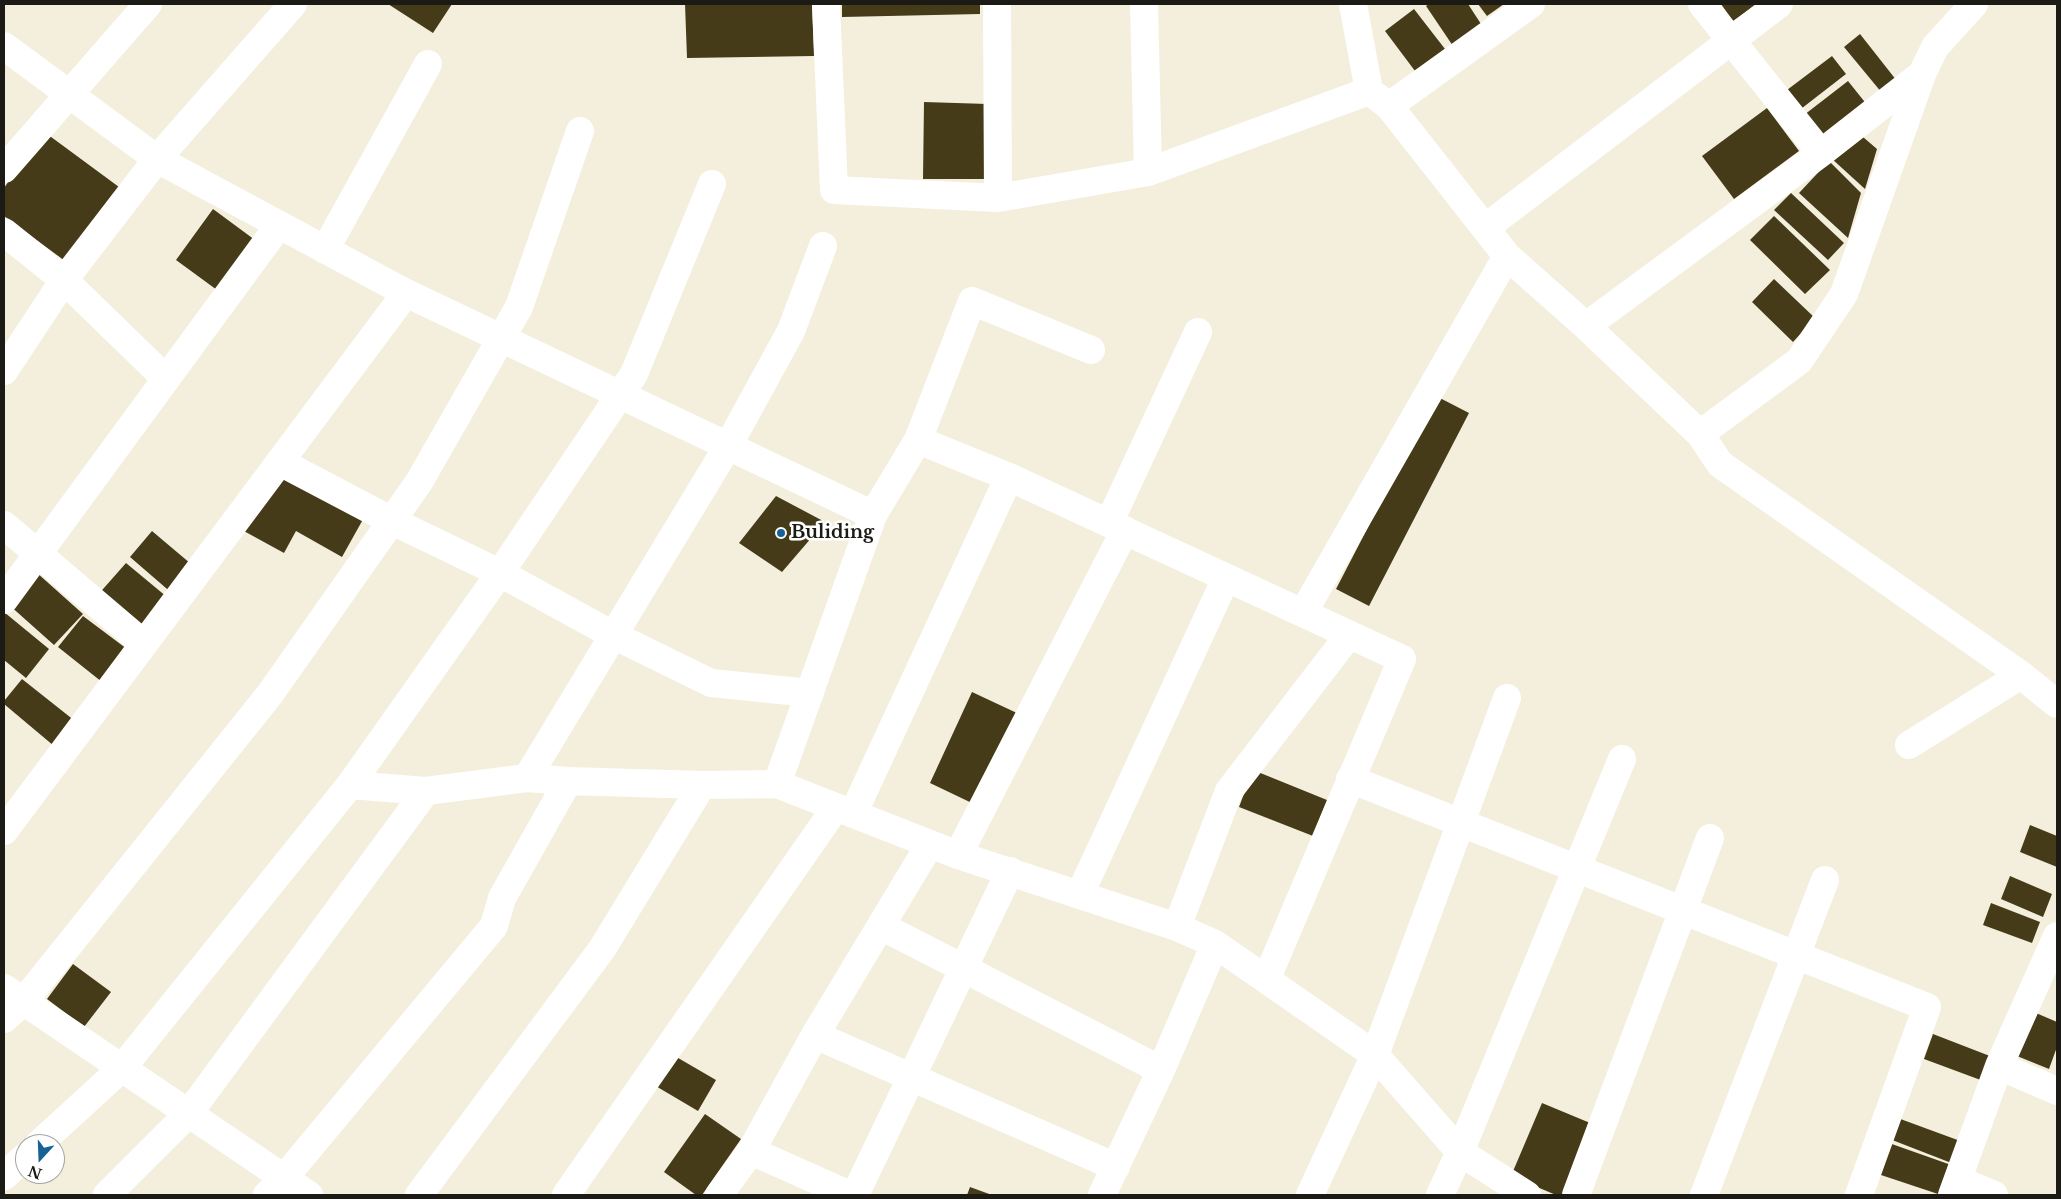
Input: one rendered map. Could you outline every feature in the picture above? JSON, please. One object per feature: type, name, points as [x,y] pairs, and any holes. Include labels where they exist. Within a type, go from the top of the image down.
[{"type":"street","points":[[4,169],[148,4]]},
{"type":"street","points":[[4,371],[64,280],[157,158],[293,4]]},
{"type":"street","points":[[826,4],[834,190],[998,198],[1148,172],[1379,99],[1531,4]]},
{"type":"street","points":[[997,4],[998,198]]},
{"type":"street","points":[[1144,4],[1148,172]]},
{"type":"street","points":[[1352,4],[1379,99],[1508,256],[1586,326],[1700,434],[1720,464],[2021,675],[2057,704]]},
{"type":"street","points":[[1702,4],[1822,154]]},
{"type":"street","points":[[1485,228],[1780,4]]},
{"type":"street","points":[[1700,434],[1799,361],[1844,294],[1922,74],[1935,47],[1974,4]]},
{"type":"street","points":[[4,46],[157,158],[325,250],[406,293],[501,339],[873,515]]},
{"type":"street","points":[[325,250],[428,64]]},
{"type":"street","points":[[1586,326],[1822,154],[1922,74]]},
{"type":"street","points":[[4,1019],[14,994],[270,694],[419,482],[519,307],[580,131]]},
{"type":"street","points":[[50,1134],[122,1068],[350,786],[500,573],[634,374],[712,184]]},
{"type":"street","points":[[4,600],[279,225]]},
{"type":"street","points":[[4,232],[64,280],[166,379]]},
{"type":"street","points":[[527,778],[728,446],[791,331],[823,246]]},
{"type":"street","points":[[1303,613],[1508,256]]},
{"type":"street","points":[[4,831],[406,293]]},
{"type":"street","points":[[777,784],[873,515],[918,440],[972,301],[1091,350]]},
{"type":"street","points":[[958,855],[1117,526],[1198,332]]},
{"type":"street","points":[[918,440],[1008,476],[1402,659],[1267,978]]},
{"type":"street","points":[[280,462],[392,521],[500,573],[613,635],[711,683],[810,693]]},
{"type":"street","points":[[566,1195],[845,810],[1008,476]]},
{"type":"street","points":[[4,524],[144,644]]},
{"type":"street","points":[[1080,894],[1226,578]]},
{"type":"street","points":[[1177,927],[1228,791],[1349,635]]},
{"type":"street","points":[[1909,745],[2021,675]]},
{"type":"street","points":[[1310,1195],[1375,1054],[1507,698]]},
{"type":"street","points":[[1440,1195],[1460,1152],[1622,760]]},
{"type":"street","points":[[350,786],[426,791],[527,778],[702,785],[777,784],[958,855],[1177,927],[1215,944],[1375,1054],[1460,1152],[1527,1195]]},
{"type":"street","points":[[1350,779],[1926,1007],[1859,1195]]},
{"type":"street","points":[[275,1187],[494,926],[502,898],[568,781]]},
{"type":"street","points":[[418,1195],[602,949],[702,785]]},
{"type":"street","points":[[107,1195],[189,1113],[426,791]]},
{"type":"street","points":[[1576,1195],[1710,838]]},
{"type":"street","points":[[719,1195],[750,1151],[815,1035],[930,844]]},
{"type":"street","points":[[855,1195],[1010,871]]},
{"type":"street","points":[[1704,1195],[1825,880]]},
{"type":"street","points":[[881,926],[1161,1070]]},
{"type":"street","points":[[1102,1195],[1161,1070],[1215,944]]},
{"type":"street","points":[[1994,1195],[1955,1188],[2000,1066],[2055,949]]},
{"type":"street","points":[[14,994],[189,1113],[275,1187],[309,1195]]},
{"type":"street","points":[[815,1035],[1116,1167]]},
{"type":"street","points":[[2000,1066],[2057,1091]]},
{"type":"street","points":[[750,1151],[850,1195]]},
{"type":"street","points":[[4,1176],[15,1166]]},
{"type":"building","points":[[388,4],[452,4],[433,33]]},
{"type":"building","points":[[685,4],[812,4],[814,56],[687,58]]},
{"type":"building","points":[[842,4],[980,4],[980,14],[842,17]]},
{"type":"building","points":[[1429,4],[1468,4],[1483,27],[1453,46],[1426,6]]},
{"type":"building","points":[[1478,4],[1504,4],[1487,16]]},
{"type":"building","points":[[1721,4],[1757,4],[1733,21]]},
{"type":"building","points":[[1414,9],[1445,49],[1415,71],[1385,31]]},
{"type":"building","points":[[1860,34],[1897,81],[1882,93],[1844,47]]},
{"type":"building","points":[[1832,56],[1846,74],[1797,112],[1783,93]]},
{"type":"building","points":[[1848,81],[1868,106],[1825,141],[1804,115]]},
{"type":"building","points":[[924,102],[988,104],[986,179],[923,179]]},
{"type":"building","points":[[1767,108],[1799,151],[1734,199],[1702,156]]},
{"type":"building","points":[[43,131],[119,187],[65,261],[4,216],[4,188]]},
{"type":"building","points":[[1856,131],[1877,149],[1865,189],[1831,158]]},
{"type":"building","points":[[1829,161],[1861,193],[1848,238],[1799,193]]},
{"type":"building","points":[[1791,193],[1844,243],[1828,260],[1774,210]]},
{"type":"building","points":[[213,209],[255,240],[217,290],[176,260]]},
{"type":"building","points":[[1774,216],[1830,270],[1805,294],[1750,240]]},
{"type":"building","points":[[1774,279],[1815,318],[1793,342],[1752,302]]},
{"type":"building","points":[[1436,396],[1469,413],[1369,606],[1336,589]]},
{"type":"building","points":[[287,470],[366,514],[342,557],[296,531],[284,553],[242,530]]},
{"type":"building","name":"Buliding","points":[[776,496],[825,522],[782,572],[739,543]]},
{"type":"building","points":[[152,531],[197,569],[174,595],[130,557]]},
{"type":"building","points":[[126,563],[173,602],[143,637],[96,597]]},
{"type":"building","points":[[36,572],[83,614],[54,645],[8,604]]},
{"type":"building","points":[[4,612],[49,649],[26,678],[4,660]]},
{"type":"building","points":[[83,616],[127,649],[102,682],[58,647]]},
{"type":"building","points":[[22,679],[75,721],[54,746],[4,704],[4,701]]},
{"type":"building","points":[[972,692],[1019,714],[976,805],[930,783]]},
{"type":"building","points":[[1253,770],[1327,800],[1313,836],[1239,807]]},
{"type":"building","points":[[2030,825],[2057,836],[2057,867],[2020,852]]},
{"type":"building","points":[[2010,876],[2052,894],[2043,917],[2001,899]]},
{"type":"building","points":[[1991,903],[2040,922],[2032,943],[1983,925]]},
{"type":"building","points":[[73,964],[111,992],[84,1027],[47,999]]},
{"type":"building","points":[[2029,1010],[2057,1022],[2057,1047],[2049,1069],[2012,1054]]},
{"type":"building","points":[[1933,1034],[1995,1058],[1986,1082],[1924,1059]]},
{"type":"building","points":[[673,1055],[716,1080],[698,1111],[654,1085]]},
{"type":"building","points":[[1542,1103],[1595,1125],[1566,1195],[1556,1195],[1511,1176]]},
{"type":"building","points":[[705,1114],[741,1139],[702,1195],[696,1195],[664,1172]]},
{"type":"building","points":[[1895,1117],[1963,1142],[1954,1164],[1887,1138]]},
{"type":"building","points":[[1889,1143],[1954,1166],[1941,1195],[1878,1174]]},
{"type":"building","points":[[970,1187],[992,1195],[967,1195]]},
{"type":"place","name":"Buliding","points":[[781,533]]}]
